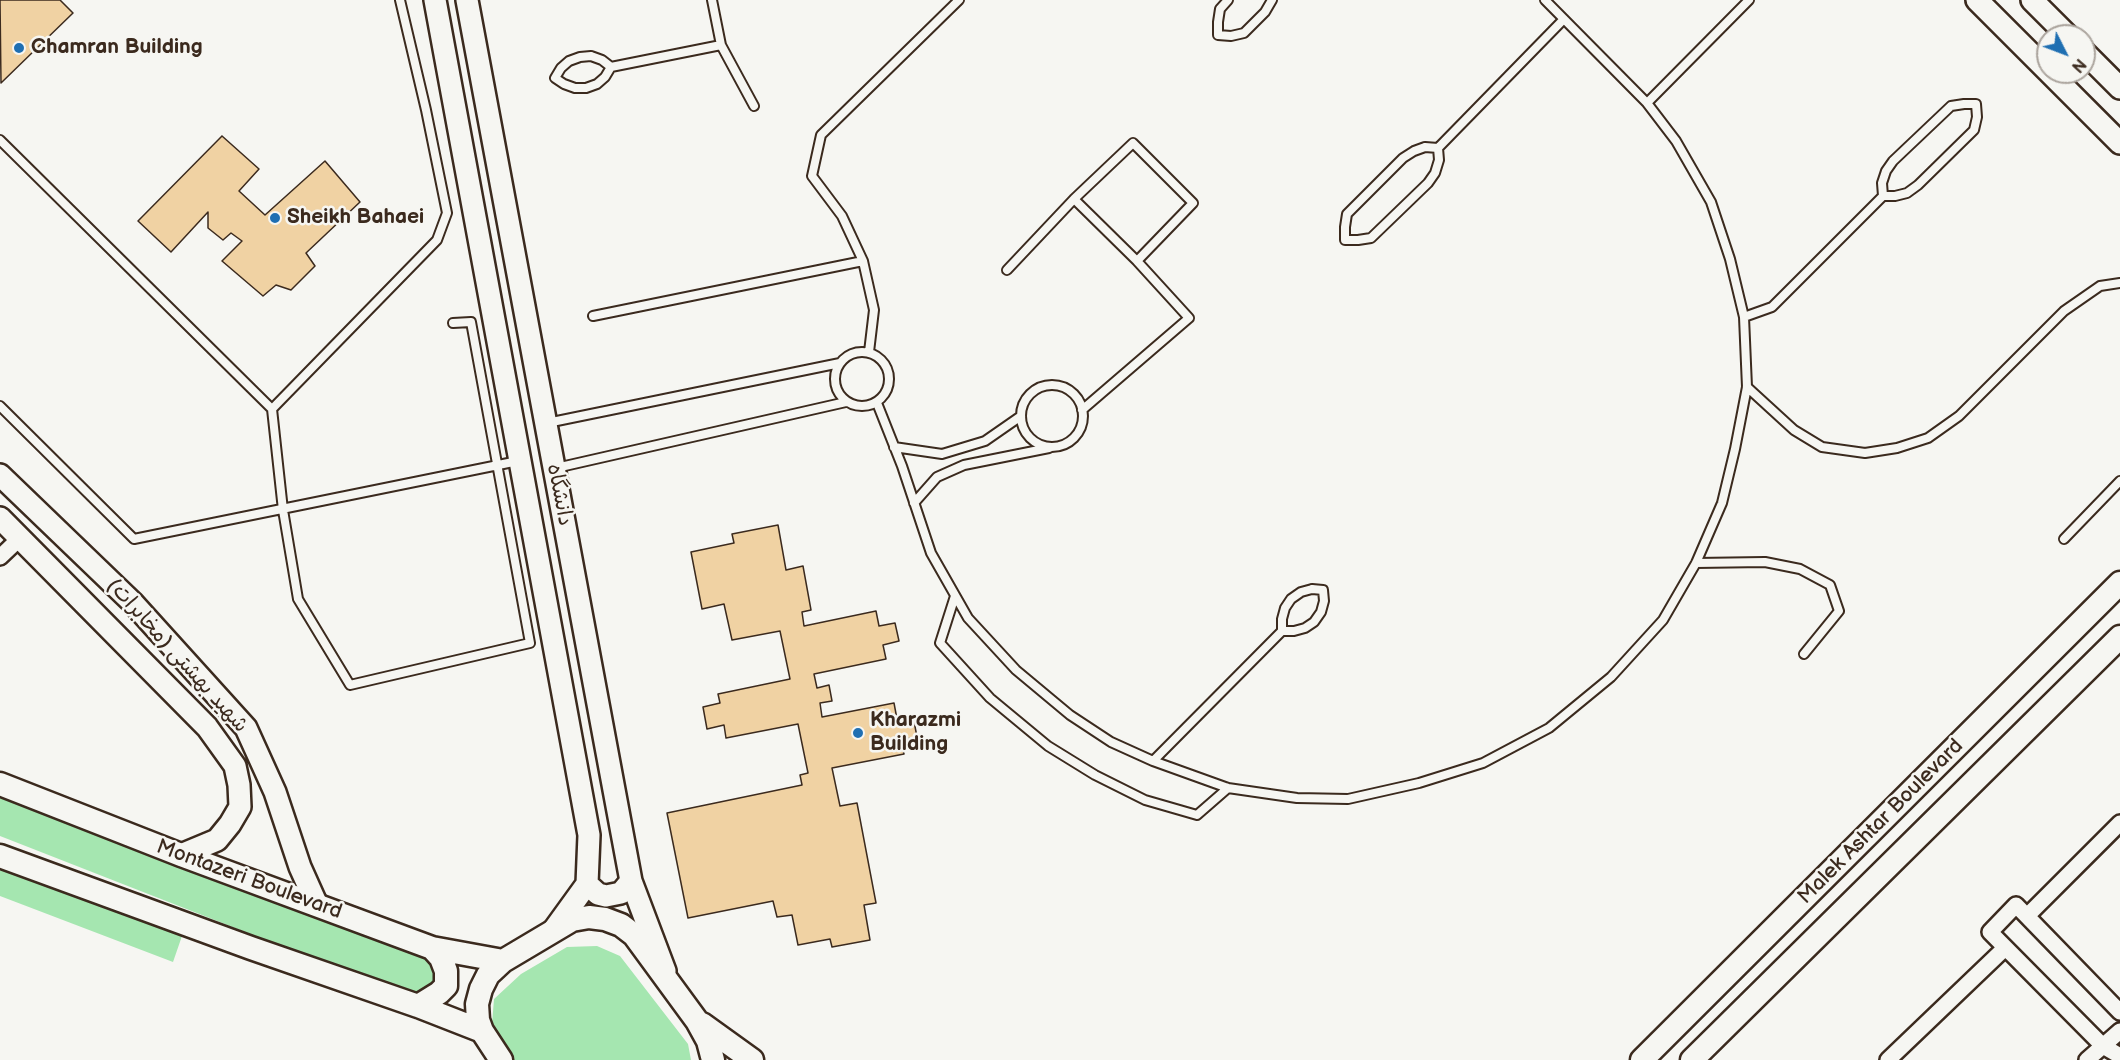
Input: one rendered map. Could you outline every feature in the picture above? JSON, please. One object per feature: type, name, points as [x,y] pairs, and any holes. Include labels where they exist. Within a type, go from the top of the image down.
[{"type":"main road","name":"دانشگاه","points":[[435,0],[589,835],[587,884]]},
{"type":"main road","name":"دانشگاه","points":[[467,0],[631,881],[671,985]]},
{"type":"main road","points":[[1977,0],[2036,58]]},
{"type":"main road","points":[[2032,0],[2056,24]]},
{"type":"main road","points":[[2096,64],[2120,88]]},
{"type":"main road","points":[[2062,84],[2120,143]]},
{"type":"main road","name":"شهید بهشتی (مخابرات)","points":[[0,475],[132,602],[246,728],[275,792],[300,867],[317,905]]},
{"type":"main road","name":"شهید بهشتی (مخابرات)","points":[[0,518],[207,727],[234,766],[239,785],[240,807],[230,824],[217,840],[181,855]]},
{"type":"main road","name":"Malek Ashtar Boulevard","points":[[1642,1060],[2120,583]]},
{"type":"main road","name":"Malek Ashtar Boulevard","points":[[1692,1060],[2120,637]]},
{"type":"main road","name":"Montazeri Boulevard","points":[[0,784],[181,855],[432,948],[503,961]]},
{"type":"main road","points":[[0,856],[482,1031]]},
{"type":"main road","points":[[553,931],[587,884],[598,894],[606,896],[621,892],[631,881]]},
{"type":"main road","points":[[501,1060],[482,1031],[478,1020],[477,1004],[488,975],[503,961],[572,920],[589,917],[605,919],[621,925],[634,935],[697,1021],[708,1041],[712,1060]]},
{"type":"main road","points":[[418,1006],[446,986],[446,971],[441,958],[432,948]]},
{"type":"main road","points":[[697,1021],[752,1060]]},
{"type":"street","points":[[0,557],[20,538]]},
{"type":"street","points":[[2027,916],[2120,823]]},
{"type":"street","points":[[2120,1012],[2016,905],[1990,932],[2103,1046],[2120,1056]]},
{"type":"street","points":[[1888,1060],[2005,948]]},
{"type":"street","points":[[2087,1060],[2120,1031]]},
{"type":"lane","points":[[272,409],[437,240],[447,213],[400,0]]},
{"type":"lane","points":[[712,0],[721,45],[754,106]]},
{"type":"lane","points":[[869,352],[874,310],[863,261],[843,216],[812,176],[821,135],[959,0]]},
{"type":"lane","points":[[1228,0],[1220,9],[1218,35],[1231,36],[1244,33],[1265,12],[1272,0]]},
{"type":"lane","points":[[877,403],[931,553],[968,618],[1016,670],[1078,721],[1111,742],[1153,761],[1228,788],[1297,798],[1348,799],[1419,783],[1484,763],[1549,728],[1611,677],[1663,620],[1696,563],[1722,503],[1736,449],[1747,387],[1744,317],[1730,259],[1711,202],[1676,141],[1647,103],[1545,0]]},
{"type":"lane","points":[[1647,103],[1749,0]]},
{"type":"lane","points":[[1438,148],[1425,147],[1403,158],[1347,214],[1345,240],[1371,238],[1428,183],[1436,172],[1439,160],[1438,148],[1564,19]]},
{"type":"lane","points":[[611,67],[591,56],[580,57],[569,61],[555,78],[574,88],[586,88],[597,84],[611,67],[721,45]]},
{"type":"lane","points":[[1744,317],[1772,307],[1883,196],[1907,193],[1918,185],[1974,130],[1977,117],[1976,104],[1951,106],[1893,161],[1882,183],[1883,196]]},
{"type":"lane","points":[[0,140],[272,409],[283,510],[298,599],[350,685],[530,643],[471,322],[453,323]]},
{"type":"lane","points":[[1007,270],[1074,199],[1132,143],[1193,203],[1137,261]]},
{"type":"lane","points":[[1074,199],[1137,261],[1189,318],[1082,410]]},
{"type":"lane","points":[[593,316],[863,261]]},
{"type":"lane","points":[[1747,387],[1794,430],[1822,447],[1866,453],[1897,448],[1928,438],[1959,416],[2064,311],[2100,286],[2120,283]]},
{"type":"lane","points":[[858,352],[869,352],[878,356],[886,364],[890,374],[889,385],[885,395],[877,403],[856,406],[846,402],[839,394],[835,384],[835,373],[840,363],[848,356],[858,352]]},
{"type":"lane","points":[[546,423],[840,363]]},
{"type":"lane","points":[[914,503],[937,477],[964,465],[1054,447],[1073,438],[1082,420],[1079,400],[1064,387],[1054,385],[1044,386],[1027,397],[1022,406],[1021,416],[1027,435],[1044,446],[1054,447]]},
{"type":"lane","points":[[554,468],[846,402]]},
{"type":"lane","points":[[0,406],[134,539],[520,461]]},
{"type":"lane","points":[[894,447],[942,454],[985,441],[1021,416]]},
{"type":"lane","points":[[2064,538],[2120,481]]},
{"type":"lane","points":[[1696,563],[1765,562],[1800,569],[1830,585],[1839,611],[1804,654]]},
{"type":"lane","points":[[1153,761],[1282,631],[1281,619],[1291,599],[1301,592],[1323,590],[1324,601],[1321,612],[1314,621],[1294,632],[1282,631]]},
{"type":"lane","points":[[955,596],[940,644],[990,698],[1048,746],[1095,775],[1145,800],[1197,815],[1228,788]]},
{"type":"green space","points":[[0,791],[430,952],[441,983],[414,998],[0,836]]},
{"type":"green space","points":[[0,867],[182,936],[173,962],[0,896]]},
{"type":"green space","points":[[597,946],[620,956],[688,1044],[691,1060],[514,1060],[492,1024],[494,999],[521,974],[567,947]]},
{"type":"building","name":"Chamran Building","points":[[0,0],[60,0],[73,13],[1,83]]},
{"type":"building","name":"Sheikh Bahaei","points":[[222,136],[259,169],[239,191],[265,215],[325,161],[360,202],[306,253],[315,266],[291,290],[276,285],[263,296],[222,261],[242,241],[231,233],[223,240],[208,228],[208,212],[171,252],[138,221]]},
{"type":"building","name":"Kharazmi Building","points":[[778,525],[786,570],[803,566],[811,610],[802,612],[804,626],[876,611],[879,626],[895,623],[899,641],[883,645],[886,659],[814,674],[817,688],[829,685],[832,701],[820,703],[822,717],[894,703],[897,719],[913,716],[917,737],[901,740],[904,754],[832,768],[840,806],[857,803],[876,903],[864,905],[870,940],[832,947],[830,939],[798,945],[792,915],[777,917],[773,901],[688,918],[667,813],[802,785],[800,775],[808,773],[798,724],[726,738],[724,725],[707,729],[703,707],[720,703],[718,694],[790,679],[780,631],[732,640],[724,604],[702,609],[691,552],[734,543],[732,534]]},
{"type":"place","name":"Chamran Building","points":[[19,48]]},
{"type":"place","name":"Sheikh Bahaei","points":[[275,218]]},
{"type":"place","name":"Kharazmi Building","points":[[858,733]]}]
